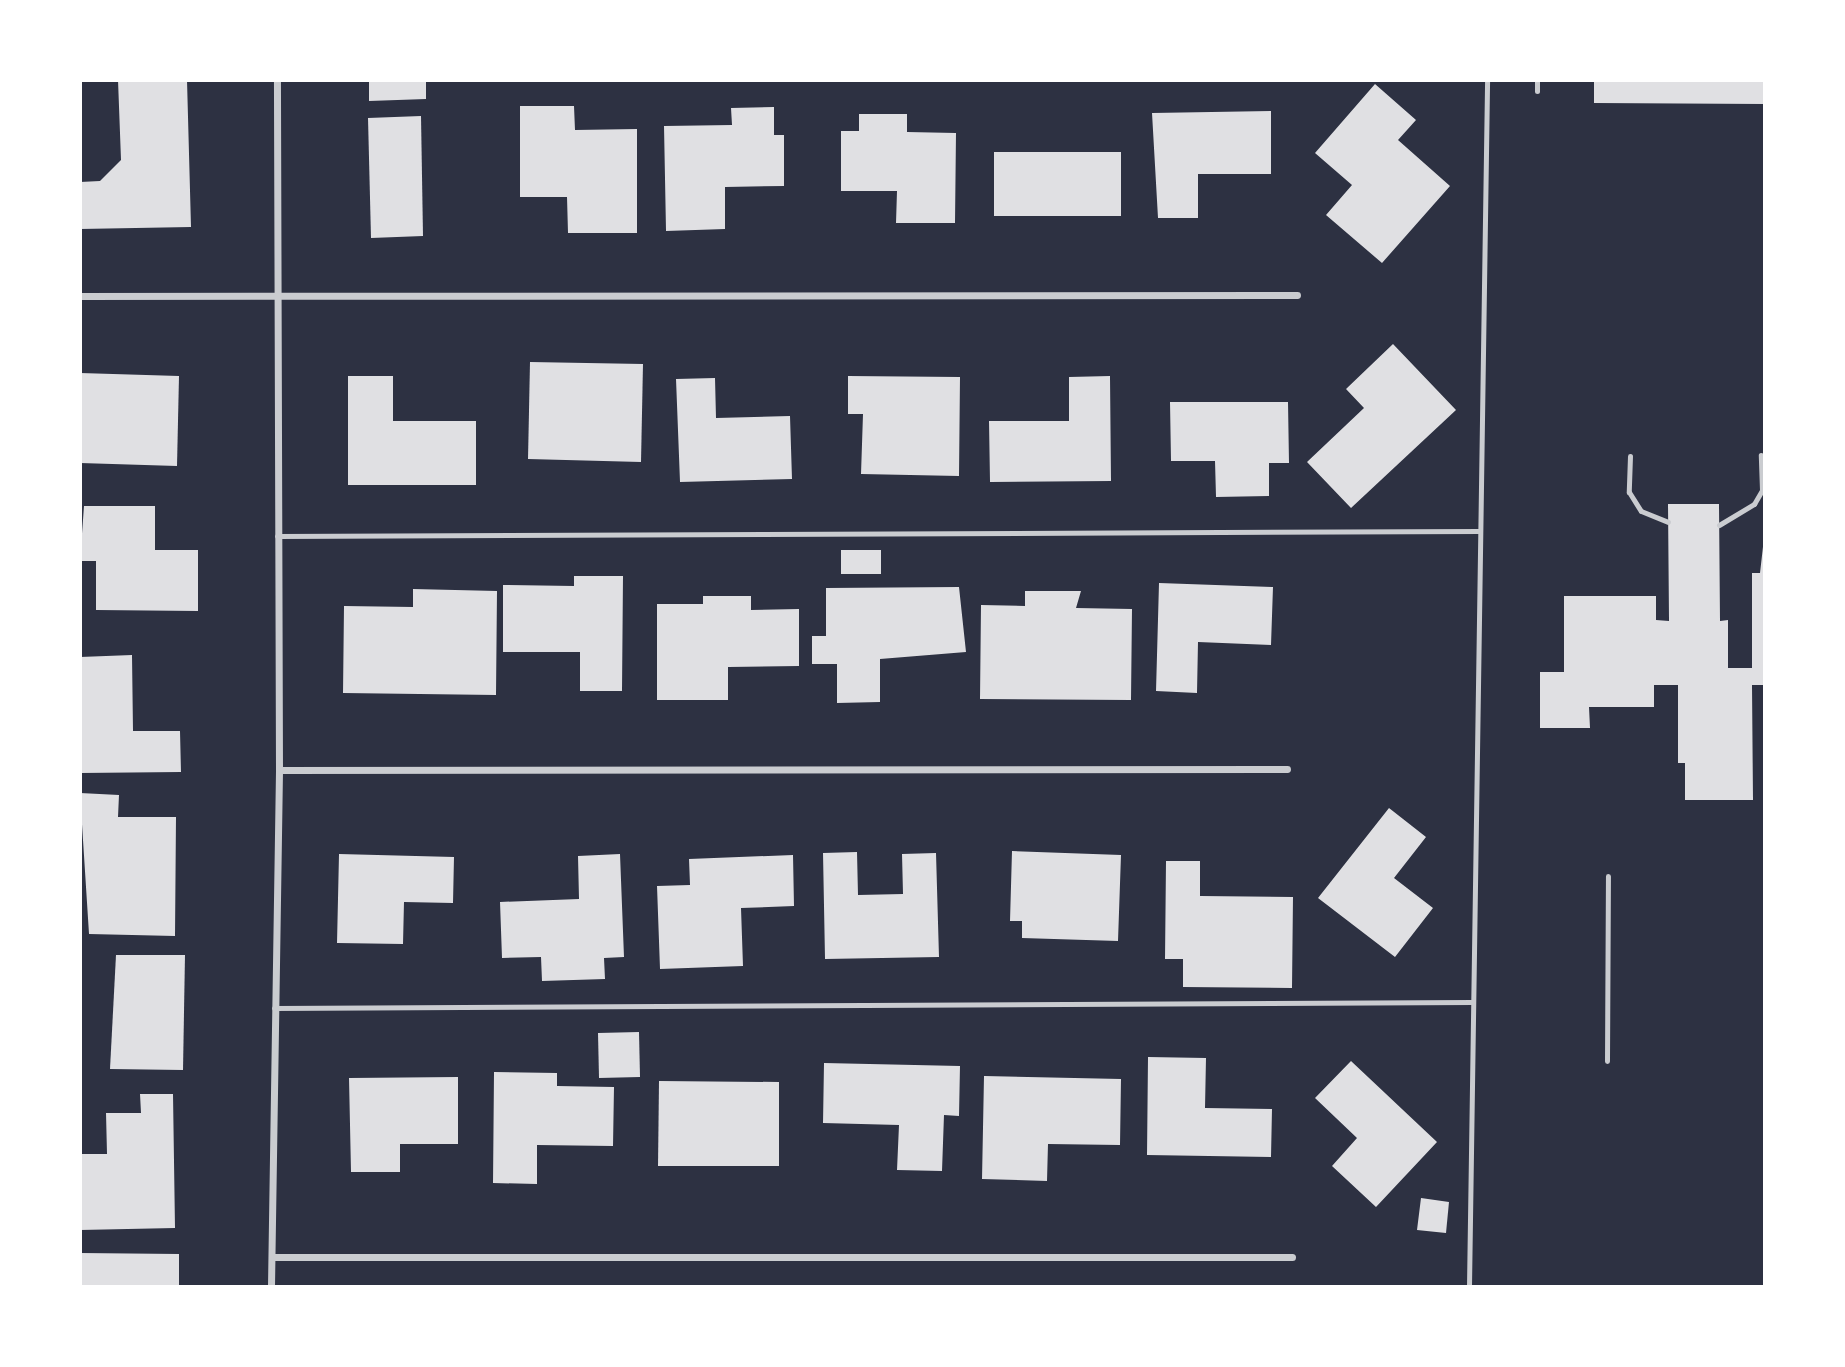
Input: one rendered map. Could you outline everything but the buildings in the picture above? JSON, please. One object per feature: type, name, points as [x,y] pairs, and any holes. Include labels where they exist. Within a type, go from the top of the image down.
[{"type":"street","points":[[271,1286],[279,770],[277,80]]},
{"type":"street","points":[[80,296],[1297,295]]},
{"type":"street","points":[[279,770],[1287,769]]},
{"type":"street","points":[[272,1256],[1292,1257]]},
{"type":"lane","points":[[1469,1286],[1487,80]]},
{"type":"lane","points":[[1537,80],[1537,91]]},
{"type":"lane","points":[[1719,525],[1754,504],[1762,490],[1761,455]]},
{"type":"lane","points":[[1630,456],[1629,492],[1641,511],[1668,522]]},
{"type":"lane","points":[[277,536],[1480,531]]},
{"type":"lane","points":[[1607,1060],[1608,876]]},
{"type":"lane","points":[[274,1008],[1473,1002]]}]
